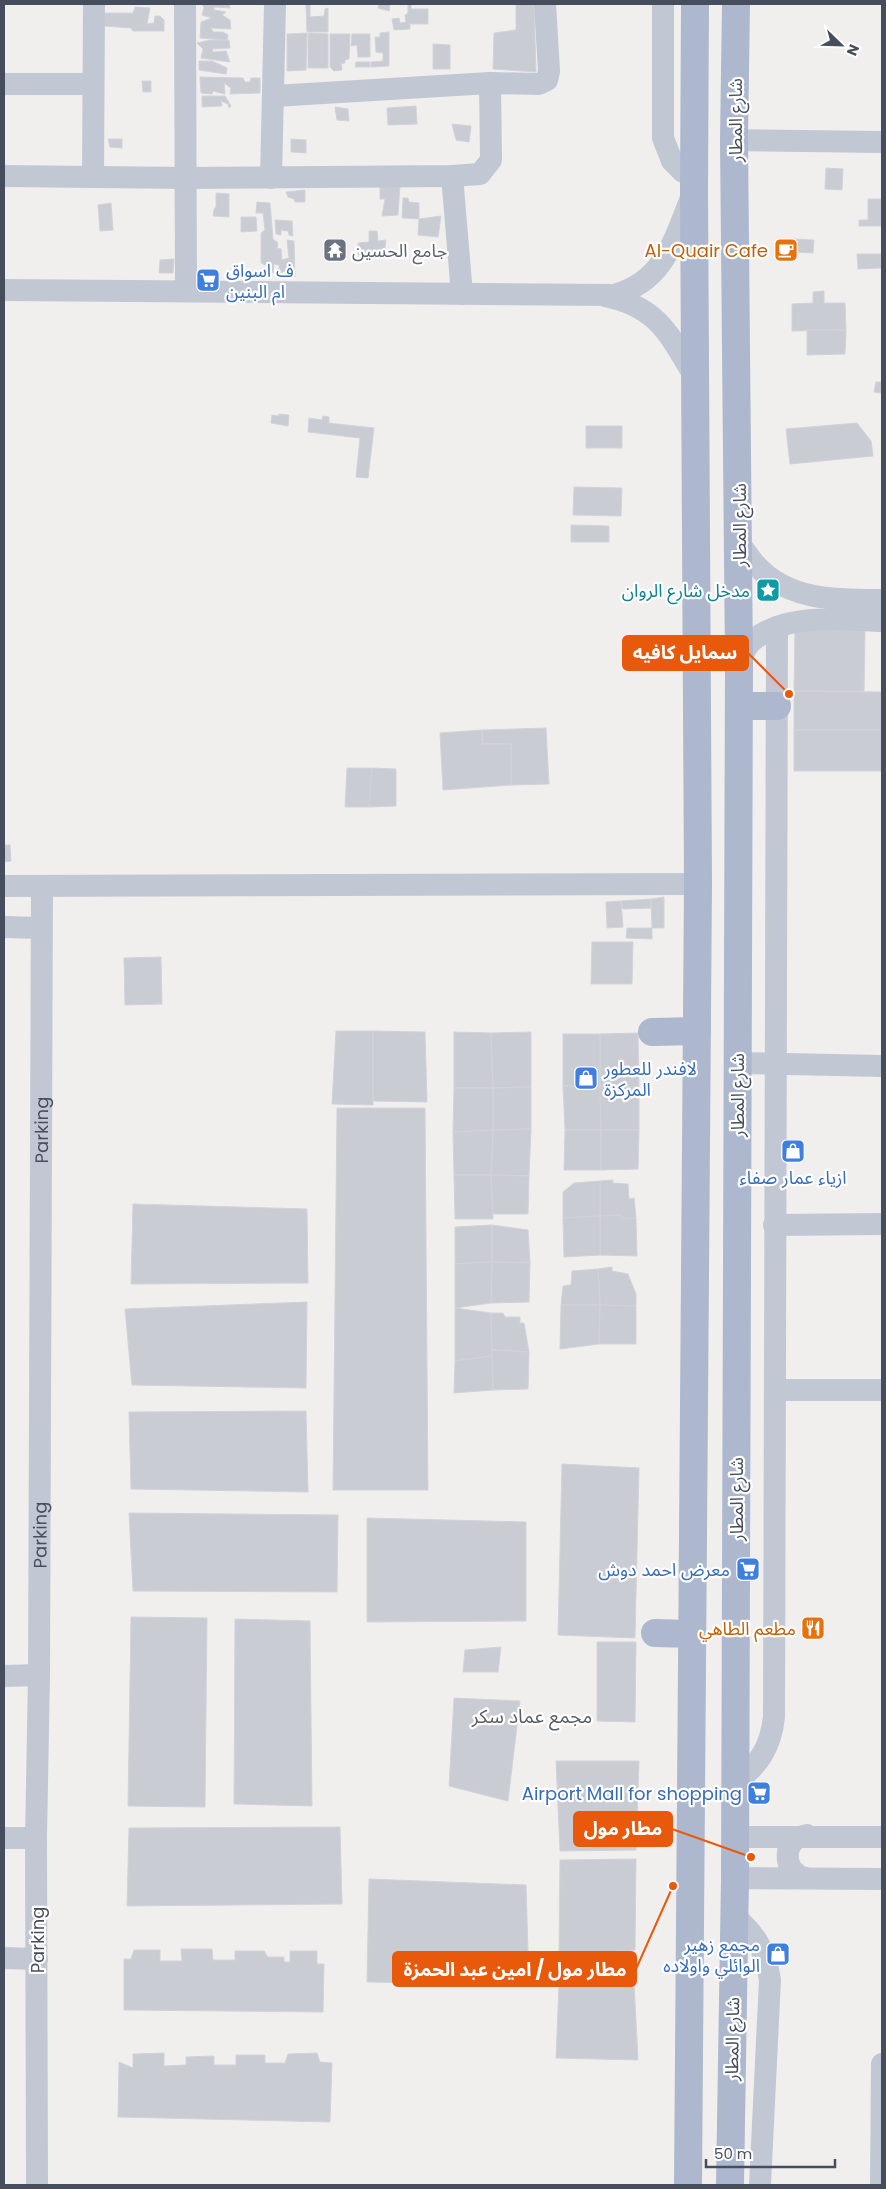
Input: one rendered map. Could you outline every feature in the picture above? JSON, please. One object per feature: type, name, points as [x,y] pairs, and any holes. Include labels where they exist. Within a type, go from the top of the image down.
[{"type":"main road","points":[[688,2185],[698,884],[694,183],[695,4]]},
{"type":"main road","name":"شارع المطار","points":[[730,2185],[735,1878],[740,544],[734,140],[736,4]]},
{"type":"main road","points":[[739,706],[776,706]]},
{"type":"main road","points":[[652,1032],[697,1031]]},
{"type":"main road","points":[[655,1633],[692,1634]]},
{"type":"main road","points":[[688,2157],[702,2165],[709,2166],[717,2165],[730,2157]]},
{"type":"street","points":[[93,177],[92,84],[94,4]]},
{"type":"street","points":[[185,4],[186,291]]},
{"type":"street","points":[[271,178],[275,4]]},
{"type":"street","points":[[274,96],[490,83],[539,84],[547,80],[549,71],[545,4]]},
{"type":"street","points":[[4,290],[601,296],[614,295],[638,286],[657,270],[664,259],[694,183],[672,160],[662,138],[663,4]]},
{"type":"street","points":[[4,176],[271,178],[480,174],[491,160],[490,83]]},
{"type":"street","points":[[4,84],[92,84]]},
{"type":"street","points":[[734,140],[882,142]]},
{"type":"street","points":[[452,176],[462,294]]},
{"type":"street","points":[[601,296],[630,303],[656,319],[667,330],[696,379]]},
{"type":"street","points":[[740,544],[757,567],[790,589],[829,600],[882,600]]},
{"type":"street","points":[[739,662],[749,644],[777,626],[814,621],[882,621]]},
{"type":"street","points":[[734,1783],[755,1766],[769,1743],[773,1730],[777,626]]},
{"type":"street","points":[[4,886],[698,884]]},
{"type":"street","name":"Parking","points":[[37,2185],[36,1838],[39,1675],[42,886]]},
{"type":"street","points":[[4,927],[41,928]]},
{"type":"street","points":[[737,1063],[882,1066]]},
{"type":"street","points":[[774,1225],[882,1224]]},
{"type":"street","points":[[775,1390],[882,1390]]},
{"type":"street","points":[[4,1676],[39,1675]]},
{"type":"street","points":[[806,1878],[793,1872],[786,1859],[790,1845],[801,1836],[807,1835]]},
{"type":"street","points":[[735,1837],[807,1835],[882,1837]]},
{"type":"street","points":[[4,1838],[36,1838]]},
{"type":"street","points":[[735,1878],[882,1879]]},
{"type":"street","points":[[734,1916],[749,1928],[760,1943],[767,1961],[770,1980],[760,2185]]},
{"type":"street","points":[[4,1958],[37,1958]]},
{"type":"street","points":[[881,2185],[882,2064]]},
{"type":"building","points":[[202,4],[229,4],[230,8],[214,7],[214,10],[226,12],[222,15],[230,20],[231,29],[211,28],[213,32],[223,32],[228,35],[227,40],[200,38],[201,22],[212,18],[202,15],[204,8]]},
{"type":"building","points":[[306,4],[310,4],[310,17],[324,16],[325,9],[328,8],[328,32],[307,32]]},
{"type":"building","points":[[379,4],[390,4],[389,11],[378,8]]},
{"type":"building","points":[[408,4],[411,4],[411,9],[428,9],[428,24],[410,24],[410,29],[394,30],[392,19],[399,18],[400,23],[406,22],[405,15],[408,13]]},
{"type":"building","points":[[516,4],[534,4],[536,72],[493,69],[494,33],[516,30]]},
{"type":"building","points":[[135,7],[150,8],[147,24],[154,23],[155,16],[160,16],[164,20],[164,31],[133,31],[131,28],[104,26],[105,13],[133,13]]},
{"type":"building","points":[[389,32],[389,66],[371,67],[371,62],[383,61],[383,53],[376,52],[375,37],[380,37],[380,33]]},
{"type":"building","points":[[307,33],[306,70],[287,71],[287,34]]},
{"type":"building","points":[[308,33],[328,34],[328,68],[308,68]]},
{"type":"building","points":[[330,34],[350,34],[349,59],[341,64],[342,70],[334,71],[330,67]]},
{"type":"building","points":[[352,34],[370,34],[370,57],[358,57],[357,45],[351,46]]},
{"type":"building","points":[[210,40],[229,40],[230,48],[212,49],[213,52],[226,51],[230,62],[201,58],[203,49],[197,43]]},
{"type":"building","points":[[433,44],[450,45],[450,69],[433,69]]},
{"type":"building","points":[[199,61],[212,61],[227,68],[226,74],[199,70]]},
{"type":"building","points":[[356,62],[370,62],[370,67],[355,67]]},
{"type":"building","points":[[200,77],[243,78],[245,82],[250,82],[251,78],[260,78],[260,93],[230,94],[231,88],[224,83],[225,94],[213,91],[212,94],[201,93]]},
{"type":"building","points":[[142,81],[151,81],[151,92],[143,92]]},
{"type":"building","points":[[202,96],[225,96],[231,106],[229,108],[228,104],[221,101],[222,106],[202,107]]},
{"type":"building","points":[[416,106],[417,124],[388,125],[387,108]]},
{"type":"building","points":[[335,107],[348,109],[349,121],[337,120]]},
{"type":"building","points":[[452,124],[471,126],[469,142],[456,140]]},
{"type":"building","points":[[108,139],[122,139],[122,148],[110,147]]},
{"type":"building","points":[[291,139],[306,140],[306,153],[291,152]]},
{"type":"building","points":[[826,168],[843,169],[842,190],[825,189]]},
{"type":"building","points":[[380,182],[400,185],[398,215],[382,216],[385,199],[380,199]]},
{"type":"building","points":[[305,190],[305,202],[295,202],[294,199],[288,197],[286,192]]},
{"type":"building","points":[[216,193],[229,194],[229,217],[213,216],[216,207]]},
{"type":"building","points":[[403,198],[408,198],[409,202],[419,203],[419,219],[402,218]]},
{"type":"building","points":[[868,199],[882,199],[882,226],[859,226],[859,220],[868,220]]},
{"type":"building","points":[[257,202],[270,203],[273,239],[278,243],[277,248],[281,249],[282,260],[289,258],[287,240],[294,241],[295,277],[283,271],[279,273],[279,265],[274,264],[273,273],[271,268],[261,263],[261,233],[265,230],[263,213],[256,213]]},
{"type":"building","points":[[111,203],[113,230],[100,231],[98,205]]},
{"type":"building","points":[[441,216],[438,237],[418,235],[419,219]]},
{"type":"building","points":[[241,217],[256,217],[257,231],[241,232]]},
{"type":"building","points":[[275,220],[292,221],[293,236],[289,235],[288,231],[281,230],[281,235],[276,234]]},
{"type":"building","points":[[369,231],[377,231],[378,241],[386,240],[384,256],[358,255],[358,243],[369,242]]},
{"type":"building","points":[[793,239],[814,240],[813,253],[792,252]]},
{"type":"building","points":[[857,254],[881,254],[881,268],[858,269]]},
{"type":"building","points":[[174,259],[173,273],[159,273],[160,260]]},
{"type":"building","points":[[824,291],[824,303],[845,303],[846,330],[792,331],[792,304],[813,303],[813,292]]},
{"type":"building","points":[[807,330],[846,330],[845,354],[807,355]]},
{"type":"building","points":[[876,382],[882,382],[881,393],[874,392]]},
{"type":"building","points":[[279,414],[289,415],[288,426],[271,423],[272,415],[278,416]]},
{"type":"building","points":[[323,416],[329,417],[329,423],[374,428],[368,478],[356,477],[360,438],[308,432],[309,418],[322,420]]},
{"type":"building","points":[[857,423],[871,441],[873,456],[790,464],[786,429]]},
{"type":"building","points":[[586,426],[622,426],[622,448],[586,448]]},
{"type":"building","points":[[574,487],[622,488],[621,516],[573,515]]},
{"type":"building","points":[[571,525],[609,526],[609,542],[571,542]]},
{"type":"building","points":[[795,630],[865,631],[864,691],[794,691]]},
{"type":"building","points":[[794,691],[882,692],[882,730],[794,730]]},
{"type":"building","points":[[546,728],[549,784],[511,785],[511,744],[482,744],[482,730]]},
{"type":"building","points":[[482,730],[482,744],[511,744],[511,785],[443,790],[440,733]]},
{"type":"building","points":[[794,730],[882,730],[882,771],[794,771]]},
{"type":"building","points":[[347,768],[372,768],[369,807],[345,807]]},
{"type":"building","points":[[372,768],[396,769],[396,806],[369,807]]},
{"type":"building","points":[[4,845],[10,845],[11,861],[4,862]]},
{"type":"building","points":[[664,897],[664,928],[652,928],[651,899]]},
{"type":"building","points":[[651,899],[651,908],[623,909],[621,901]]},
{"type":"building","points":[[621,901],[623,927],[607,928],[606,902]]},
{"type":"building","points":[[627,928],[652,928],[652,939],[626,938]]},
{"type":"building","points":[[592,942],[633,942],[632,984],[591,984]]},
{"type":"building","points":[[161,957],[162,1004],[125,1005],[124,958]]},
{"type":"building","points":[[336,1031],[373,1031],[373,1105],[332,1104]]},
{"type":"building","points":[[373,1031],[425,1032],[427,1102],[373,1101]]},
{"type":"building","points":[[454,1032],[491,1033],[493,1088],[454,1088]]},
{"type":"building","points":[[531,1032],[531,1087],[493,1088],[491,1033]]},
{"type":"building","points":[[638,1033],[639,1087],[600,1086],[600,1034]]},
{"type":"building","points":[[563,1034],[600,1034],[600,1086],[563,1086]]},
{"type":"building","points":[[563,1086],[600,1086],[601,1130],[565,1130]]},
{"type":"building","points":[[600,1086],[639,1087],[639,1130],[601,1130]]},
{"type":"building","points":[[531,1087],[531,1129],[493,1130],[493,1088]]},
{"type":"building","points":[[454,1088],[493,1088],[493,1130],[453,1132]]},
{"type":"building","points":[[337,1108],[425,1108],[428,1490],[333,1490]]},
{"type":"building","points":[[531,1129],[529,1176],[491,1175],[493,1130]]},
{"type":"building","points":[[493,1130],[491,1175],[454,1175],[453,1132]]},
{"type":"building","points":[[565,1130],[601,1130],[601,1170],[564,1170]]},
{"type":"building","points":[[601,1130],[639,1130],[638,1169],[601,1170]]},
{"type":"building","points":[[454,1175],[491,1175],[493,1219],[455,1219]]},
{"type":"building","points":[[491,1175],[529,1176],[528,1214],[493,1214]]},
{"type":"building","points":[[613,1180],[613,1183],[628,1184],[629,1199],[634,1198],[636,1218],[623,1219],[621,1215],[600,1216],[600,1181]]},
{"type":"building","points":[[600,1181],[600,1216],[563,1218],[563,1192],[574,1183]]},
{"type":"building","points":[[133,1204],[307,1209],[308,1283],[131,1284]]},
{"type":"building","points":[[621,1215],[623,1219],[636,1218],[637,1256],[600,1255],[600,1216]]},
{"type":"building","points":[[600,1216],[600,1255],[564,1257],[563,1218]]},
{"type":"building","points":[[492,1225],[492,1262],[455,1264],[455,1227]]},
{"type":"building","points":[[492,1225],[528,1230],[530,1263],[492,1262]]},
{"type":"building","points":[[492,1262],[530,1263],[529,1302],[491,1303]]},
{"type":"building","points":[[492,1262],[491,1303],[455,1308],[455,1264]]},
{"type":"building","points":[[612,1267],[612,1271],[628,1274],[636,1294],[636,1306],[600,1305],[598,1269]]},
{"type":"building","points":[[598,1269],[600,1305],[561,1305],[563,1286],[571,1285],[572,1271]]},
{"type":"building","points":[[307,1302],[306,1388],[132,1385],[125,1309]]},
{"type":"building","points":[[561,1305],[600,1305],[599,1344],[560,1349]]},
{"type":"building","points":[[600,1305],[636,1306],[636,1344],[599,1344]]},
{"type":"building","points":[[455,1308],[491,1313],[492,1356],[455,1361]]},
{"type":"building","points":[[491,1313],[503,1313],[505,1317],[520,1317],[520,1323],[524,1323],[529,1352],[492,1350]]},
{"type":"building","points":[[492,1350],[529,1352],[528,1389],[493,1390]]},
{"type":"building","points":[[492,1356],[493,1390],[454,1393],[455,1361]]},
{"type":"building","points":[[306,1411],[308,1492],[131,1489],[129,1412]]},
{"type":"building","points":[[562,1464],[639,1468],[635,1638],[558,1635]]},
{"type":"building","points":[[129,1513],[338,1515],[337,1592],[133,1591]]},
{"type":"building","points":[[367,1518],[526,1522],[526,1621],[367,1622]]},
{"type":"building","points":[[131,1617],[207,1618],[205,1807],[128,1806]]},
{"type":"building","points":[[235,1619],[310,1621],[312,1806],[234,1804]]},
{"type":"building","points":[[597,1642],[636,1642],[635,1722],[597,1721]]},
{"type":"building","points":[[501,1647],[498,1672],[463,1672],[465,1650]]},
{"type":"building","points":[[454,1698],[520,1701],[508,1801],[449,1786]]},
{"type":"building","points":[[556,1761],[639,1761],[636,1850],[560,1851]]},
{"type":"building","points":[[340,1827],[342,1904],[127,1906],[129,1828]]},
{"type":"building","points":[[636,1859],[635,1950],[559,1954],[560,1860]]},
{"type":"building","points":[[369,1879],[526,1885],[529,1985],[367,1982]]},
{"type":"building","points":[[181,1949],[212,1949],[213,1960],[235,1960],[235,1951],[264,1951],[268,1957],[284,1957],[284,1962],[290,1962],[290,1951],[317,1951],[317,1964],[324,1964],[323,2012],[124,2010],[124,1959],[131,1959],[134,1950],[160,1950],[160,1961],[182,1961]]},
{"type":"building","points":[[560,1960],[633,1963],[638,2060],[556,2058]]},
{"type":"building","points":[[164,2053],[164,2066],[186,2065],[186,2057],[214,2056],[214,2065],[236,2065],[236,2055],[265,2055],[265,2063],[285,2063],[288,2054],[317,2053],[320,2062],[332,2063],[330,2122],[118,2117],[119,2062],[133,2068],[133,2054]]},
{"type":"place","name":"جامع الحسين","points":[[335,250]]},
{"type":"place","name":"Al-Quair Cafe","points":[[786,250]]},
{"type":"place","name":"ف اسواق ام البنين","points":[[208,280]]},
{"type":"place","name":"مدخل شارع الروان","points":[[768,590]]},
{"type":"place","name":"سمايل كافيه","points":[[789,694]]},
{"type":"place","name":"لافندر للعطور المركزة","points":[[586,1078]]},
{"type":"place","name":"ازياء عمار صفاء","points":[[793,1151]]},
{"type":"place","name":"معرض احمد دوش","points":[[748,1569]]},
{"type":"place","name":"مطعم الطاهي","points":[[813,1628]]},
{"type":"place","name":"Airport Mall for shopping","points":[[759,1793]]},
{"type":"place","name":"مطار مول","points":[[751,1857]]},
{"type":"place","name":"مطار مول / امين عبد الحمزة","points":[[673,1886]]},
{"type":"place","name":"مجمع زهير الوائلي واولاده","points":[[778,1954]]},
{"type":"district","name":"مجمع عماد سكر","points":[[532,1716]]}]
